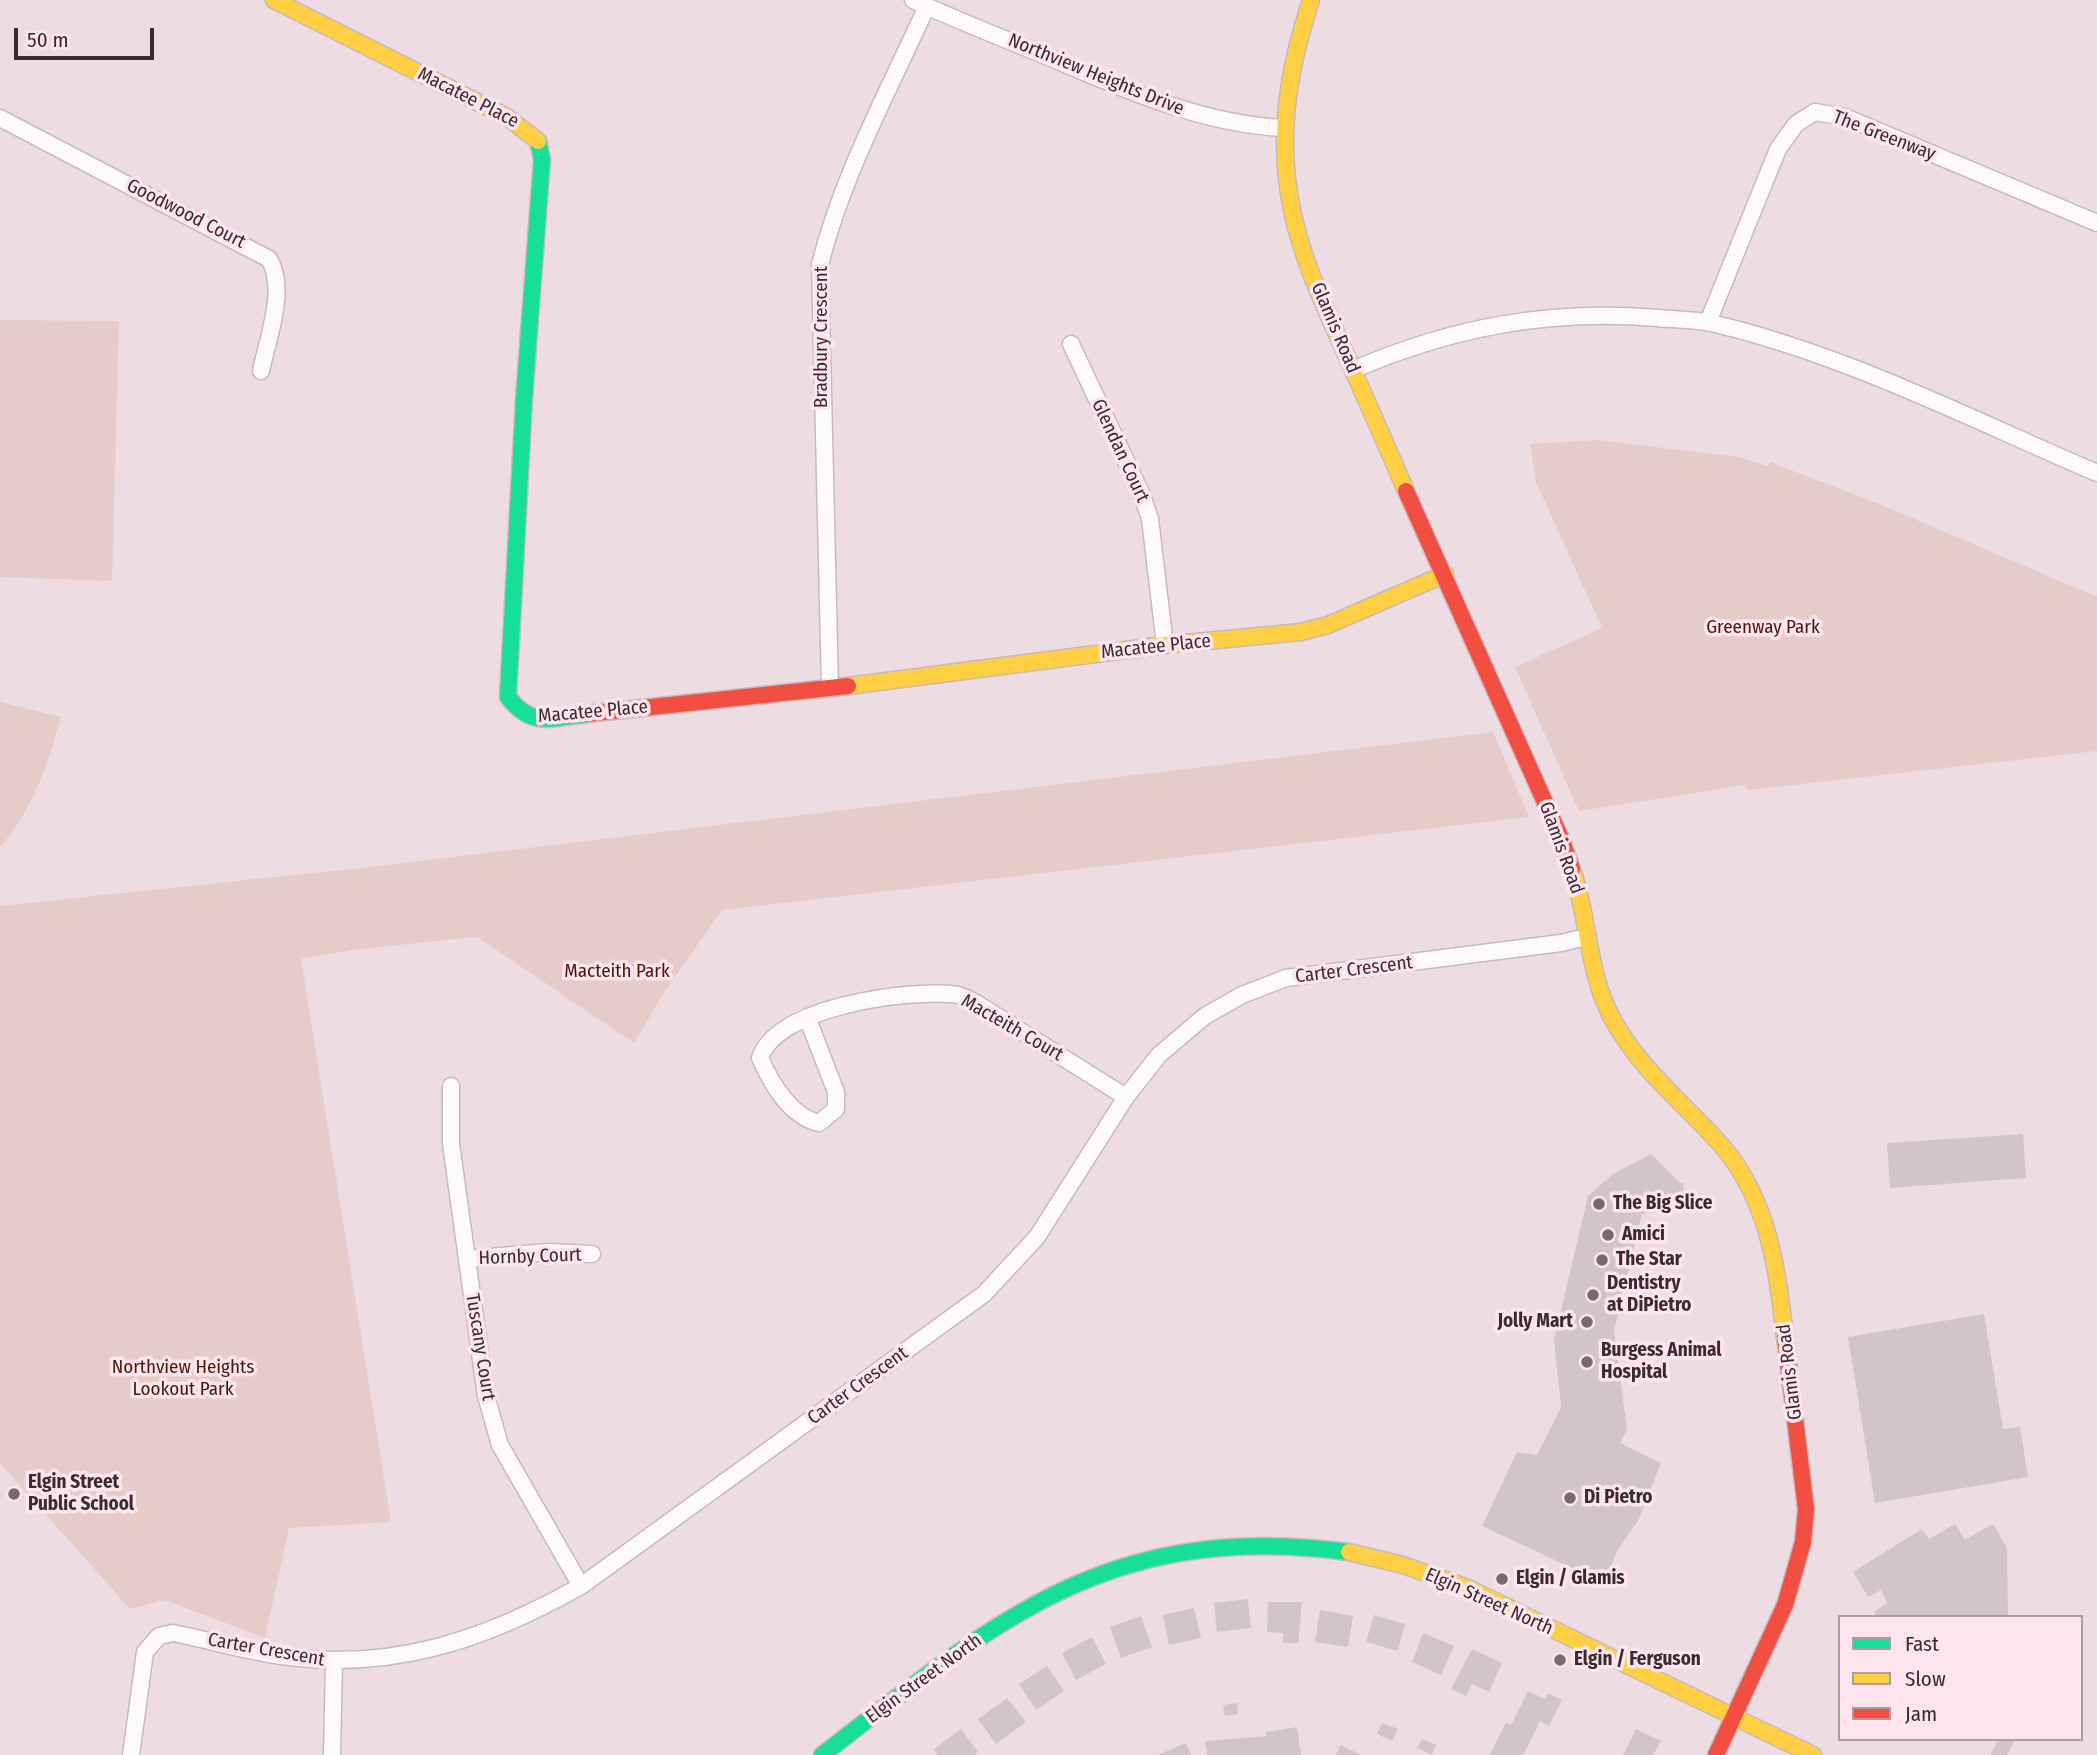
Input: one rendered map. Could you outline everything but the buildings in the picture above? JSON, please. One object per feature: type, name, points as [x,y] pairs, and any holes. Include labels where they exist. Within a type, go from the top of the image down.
[{"type":"street","name":"Macatee Place","points":[[274,0],[507,117],[538,140],[542,159],[524,399],[508,697],[519,711],[535,720],[830,688],[1164,645],[1301,632],[1328,625],[1445,574]]},
{"type":"street","name":"Glamis Road","points":[[1311,0],[1291,75],[1284,128],[1287,183],[1298,238],[1353,370],[1560,836],[1578,887],[1586,937],[1601,992],[1627,1044],[1646,1069],[1730,1158],[1762,1211],[1775,1256],[1806,1509],[1806,1540],[1797,1578],[1716,1755]]},
{"type":"street","name":"Bradbury Crescent","points":[[830,688],[820,265],[828,233],[920,3]]},
{"type":"street","name":"Northview Heights Drive","points":[[920,3],[1131,92],[1190,113],[1254,127],[1284,128]]},
{"type":"street","name":"The Greenway","points":[[1708,322],[1778,149],[1796,124],[1815,111],[1845,117],[2097,223]]},
{"type":"street","name":"Goodwood Court","points":[[0,118],[268,259],[276,272],[277,290],[261,371]]},
{"type":"street","points":[[1353,370],[1481,326],[1545,317],[1605,314],[1708,322],[1791,345],[2097,472]]},
{"type":"street","name":"Glendan Court","points":[[1071,344],[1142,495],[1150,519],[1164,645]]},
{"type":"street","name":"Carter Crescent","points":[[131,1755],[145,1651],[159,1636],[173,1633],[281,1656],[334,1661],[418,1652],[474,1638],[529,1615],[581,1586],[984,1294],[1037,1237],[1126,1097],[1159,1055],[1205,1016],[1242,995],[1286,978],[1586,937]]},
{"type":"street","name":"Macteith Court","points":[[807,1017],[836,1092],[836,1109],[819,1123],[796,1115],[760,1058],[773,1036],[807,1017],[841,1007],[902,997],[955,994],[976,1003],[1126,1097]]},
{"type":"street","name":"Tuscany Court","points":[[451,1086],[451,1144],[486,1395],[500,1445],[581,1586]]},
{"type":"street","name":"Hornby Court","points":[[467,1259],[547,1252],[592,1254]]},
{"type":"street","name":"Elgin Street North","points":[[822,1755],[1007,1618],[1059,1591],[1114,1569],[1187,1549],[1264,1544],[1321,1548],[1359,1555],[1405,1565],[1451,1581],[1813,1755]]},
{"type":"street","points":[[332,1755],[334,1661]]},
{"type":"green space","points":[[0,320],[119,321],[112,581],[0,577]]},
{"type":"green space","name":"Greenway Park","points":[[1597,440],[1738,457],[1768,466],[1770,462],[1879,504],[2097,597],[2097,751],[1747,790],[1746,785],[1579,811],[1515,667],[1602,628],[1536,482],[1530,444]]},
{"type":"green space","points":[[0,702],[61,717],[38,786],[22,818],[0,847]]},
{"type":"green space","name":"Northview Heights Lookout Park","points":[[1493,732],[1529,817],[722,910],[663,994],[634,1043],[477,937],[359,949],[301,959],[391,1522],[289,1528],[265,1638],[165,1600],[130,1609],[0,1463],[0,906],[370,867]]},
{"type":"traffic: fast","points":[[538,141],[542,159],[524,399],[508,697],[525,713],[543,719],[586,714]]},
{"type":"traffic: fast","points":[[822,1755],[946,1661],[1004,1622],[1063,1590],[1124,1566],[1191,1551],[1265,1546],[1349,1552]]},
{"type":"traffic: slow","points":[[274,0],[507,117],[538,141]]},
{"type":"traffic: slow","points":[[1311,0],[1289,88],[1285,155],[1290,201],[1301,245],[1317,287],[1406,491]]},
{"type":"traffic: slow","points":[[848,686],[1165,645],[1301,632],[1328,625],[1445,574]]},
{"type":"traffic: slow","points":[[1572,869],[1598,982],[1612,1018],[1649,1070],[1723,1147],[1751,1190],[1761,1213],[1774,1261],[1785,1337]]},
{"type":"traffic: slow","points":[[1349,1552],[1403,1565],[1468,1588],[1813,1755]]},
{"type":"traffic: jam","points":[[1406,491],[1560,836],[1572,869]]},
{"type":"traffic: jam","points":[[586,714],[848,686]]},
{"type":"traffic: jam","points":[[1716,1755],[1785,1605],[1803,1542],[1806,1509],[1785,1337]]},
{"type":"place","name":"The Big Slice","points":[[1599,1204]]},
{"type":"place","name":"Amici","points":[[1608,1235]]},
{"type":"place","name":"The Star","points":[[1602,1260]]},
{"type":"place","name":"Dentistry at DiPietro","points":[[1593,1295]]},
{"type":"place","name":"Jolly Mart","points":[[1587,1322]]},
{"type":"place","name":"Burgess Animal Hospital","points":[[1587,1362]]},
{"type":"place","name":"Elgin Street Public School","points":[[14,1494]]},
{"type":"place","name":"Di Pietro","points":[[1570,1498]]},
{"type":"place","name":"Elgin / Glamis","points":[[1502,1579]]},
{"type":"place","name":"Elgin / Ferguson","points":[[1560,1660]]},
{"type":"park label","name":"Macteith Park","points":[[617,972]]}]
